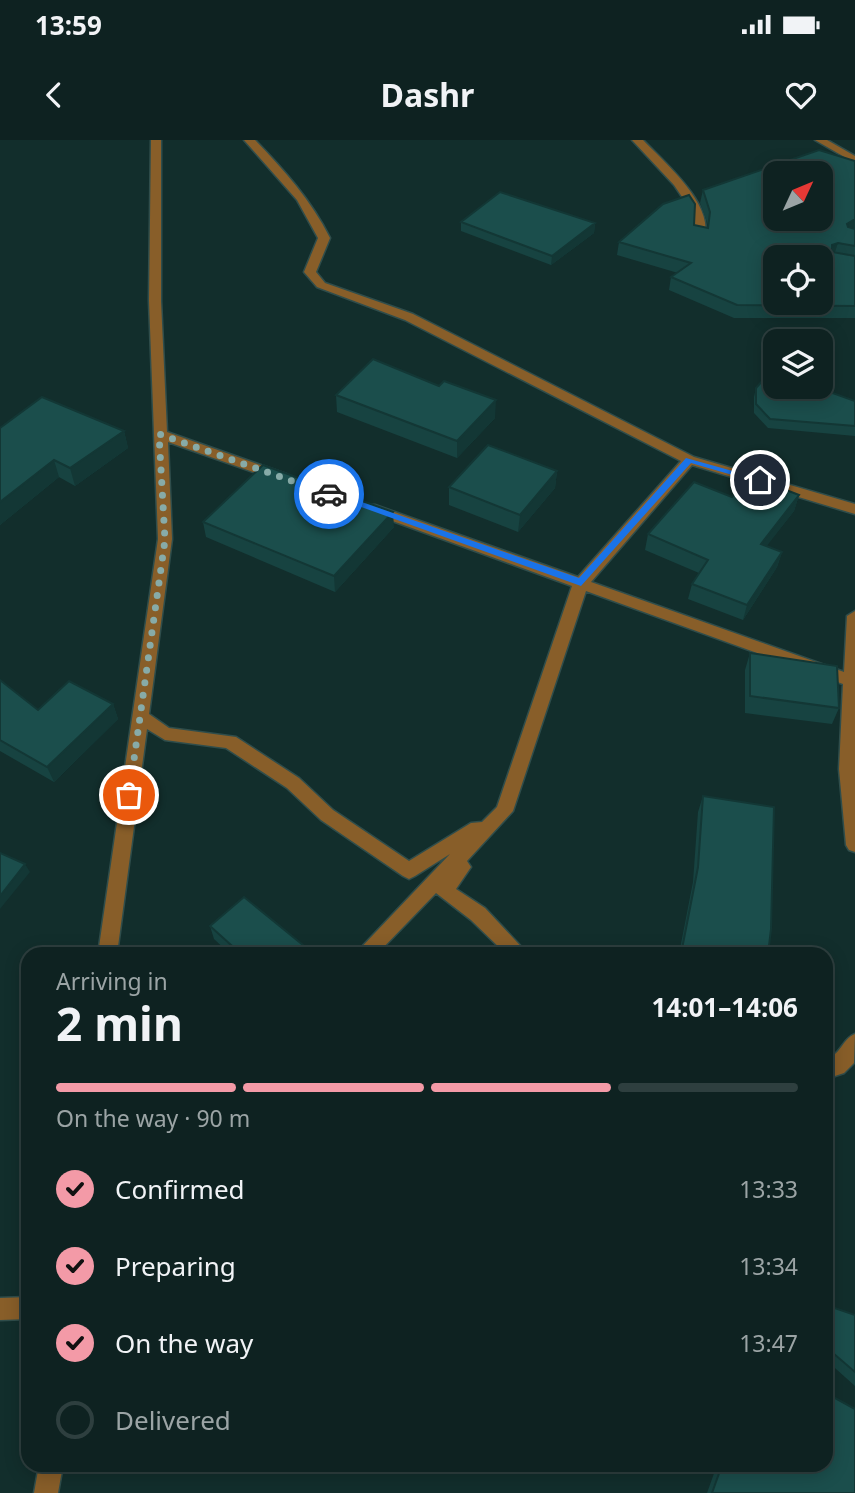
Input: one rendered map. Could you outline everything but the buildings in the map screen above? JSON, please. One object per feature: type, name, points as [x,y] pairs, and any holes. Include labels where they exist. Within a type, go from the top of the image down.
[{"type":"street","points":[[108,947],[165,540],[155,301],[156,140]]},
{"type":"street","points":[[249,140],[290,183],[313,213],[324,238],[310,272],[321,285],[409,317],[689,460],[855,509]]},
{"type":"street","points":[[637,140],[678,183],[700,216],[700,236]]},
{"type":"street","points":[[820,140],[855,160]]},
{"type":"street","points":[[159,434],[291,480]]},
{"type":"street","points":[[512,947],[478,914],[444,891],[504,811],[581,583],[689,460]]},
{"type":"street","points":[[357,504],[850,680]]},
{"type":"street","points":[[855,616],[847,769],[855,845]]},
{"type":"street","points":[[139,715],[165,734],[230,742],[293,783],[327,815],[409,871],[504,811]]},
{"type":"street","points":[[371,947],[504,811]]},
{"type":"street","points":[[833,1068],[845,1060],[855,1043]]},
{"type":"street","points":[[0,1309],[21,1308]]},
{"type":"street","points":[[46,1493],[50,1472]]},
{"type":"way so far","points":[[129,795],[165,540],[159,434],[329,494]]},
{"type":"route","points":[[329,494],[581,583],[689,460],[760,480]]}]
